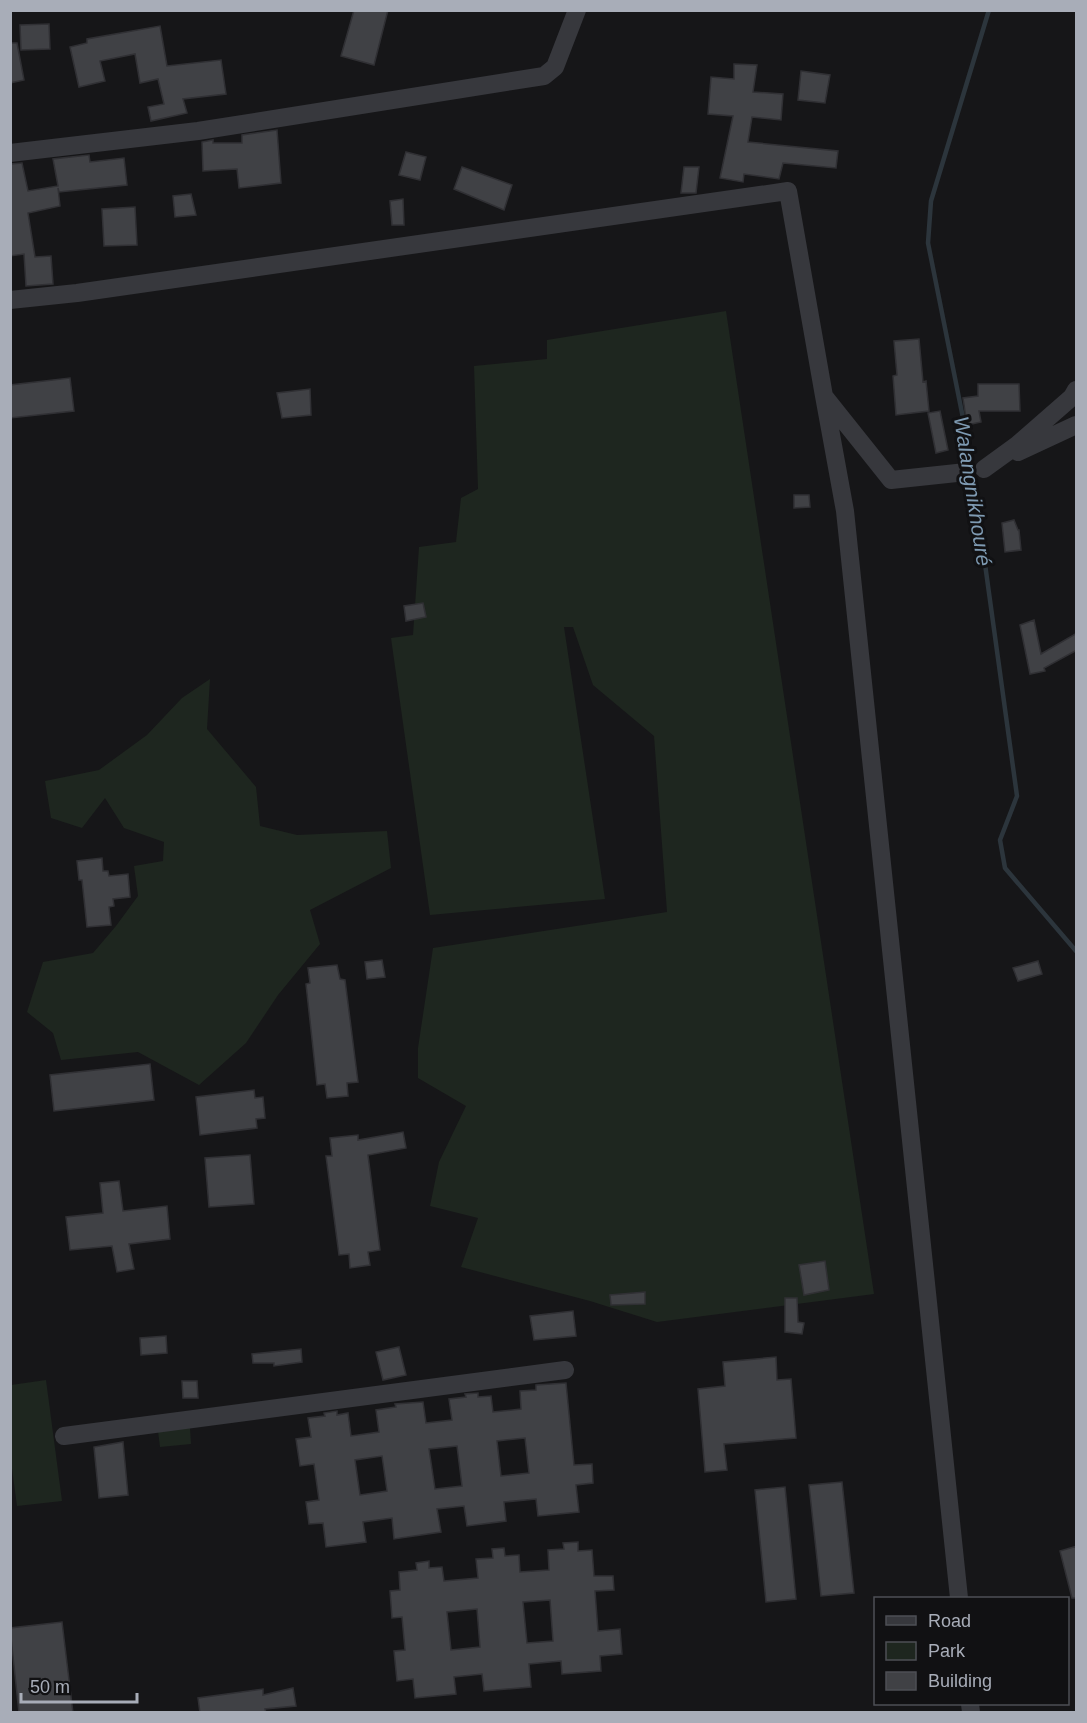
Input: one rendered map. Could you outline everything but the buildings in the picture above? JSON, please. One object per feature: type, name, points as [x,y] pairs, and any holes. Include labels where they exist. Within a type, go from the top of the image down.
[{"type":"street","points":[[10,153],[198,131],[544,76],[555,67],[577,10]]},
{"type":"street","points":[[10,300],[788,192],[845,511],[959,1597]]},
{"type":"street","points":[[1077,390],[1017,445],[984,469],[1077,424]]},
{"type":"street","points":[[824,396],[891,480],[966,472]]},
{"type":"street","points":[[64,1436],[565,1370]]},
{"type":"green space","points":[[726,311],[874,1294],[657,1322],[590,1301],[461,1267],[478,1218],[430,1206],[439,1162],[466,1106],[418,1078],[418,1048],[433,948],[667,912],[654,736],[593,685],[573,627],[564,627],[605,899],[430,915],[391,638],[413,635],[419,547],[456,542],[461,498],[478,489],[474,366],[547,359],[547,340]]},
{"type":"green space","points":[[210,679],[207,729],[256,787],[260,826],[297,835],[387,831],[391,868],[310,910],[320,944],[278,995],[246,1043],[199,1085],[138,1052],[61,1060],[53,1033],[27,1012],[43,962],[93,953],[138,896],[134,866],[163,861],[164,842],[124,828],[105,798],[82,828],[51,818],[45,781],[99,770],[147,735],[182,698]]},
{"type":"green space","points":[[46,1380],[62,1501],[17,1506],[10,1454],[11,1385]]},
{"type":"green space","points":[[190,1428],[191,1444],[160,1447],[158,1431]]},
{"type":"waterway","name":"Walangnikhouré","points":[[989,10],[931,201],[928,243],[969,448],[1017,796],[1000,840],[1005,868],[1076,951]]}]
